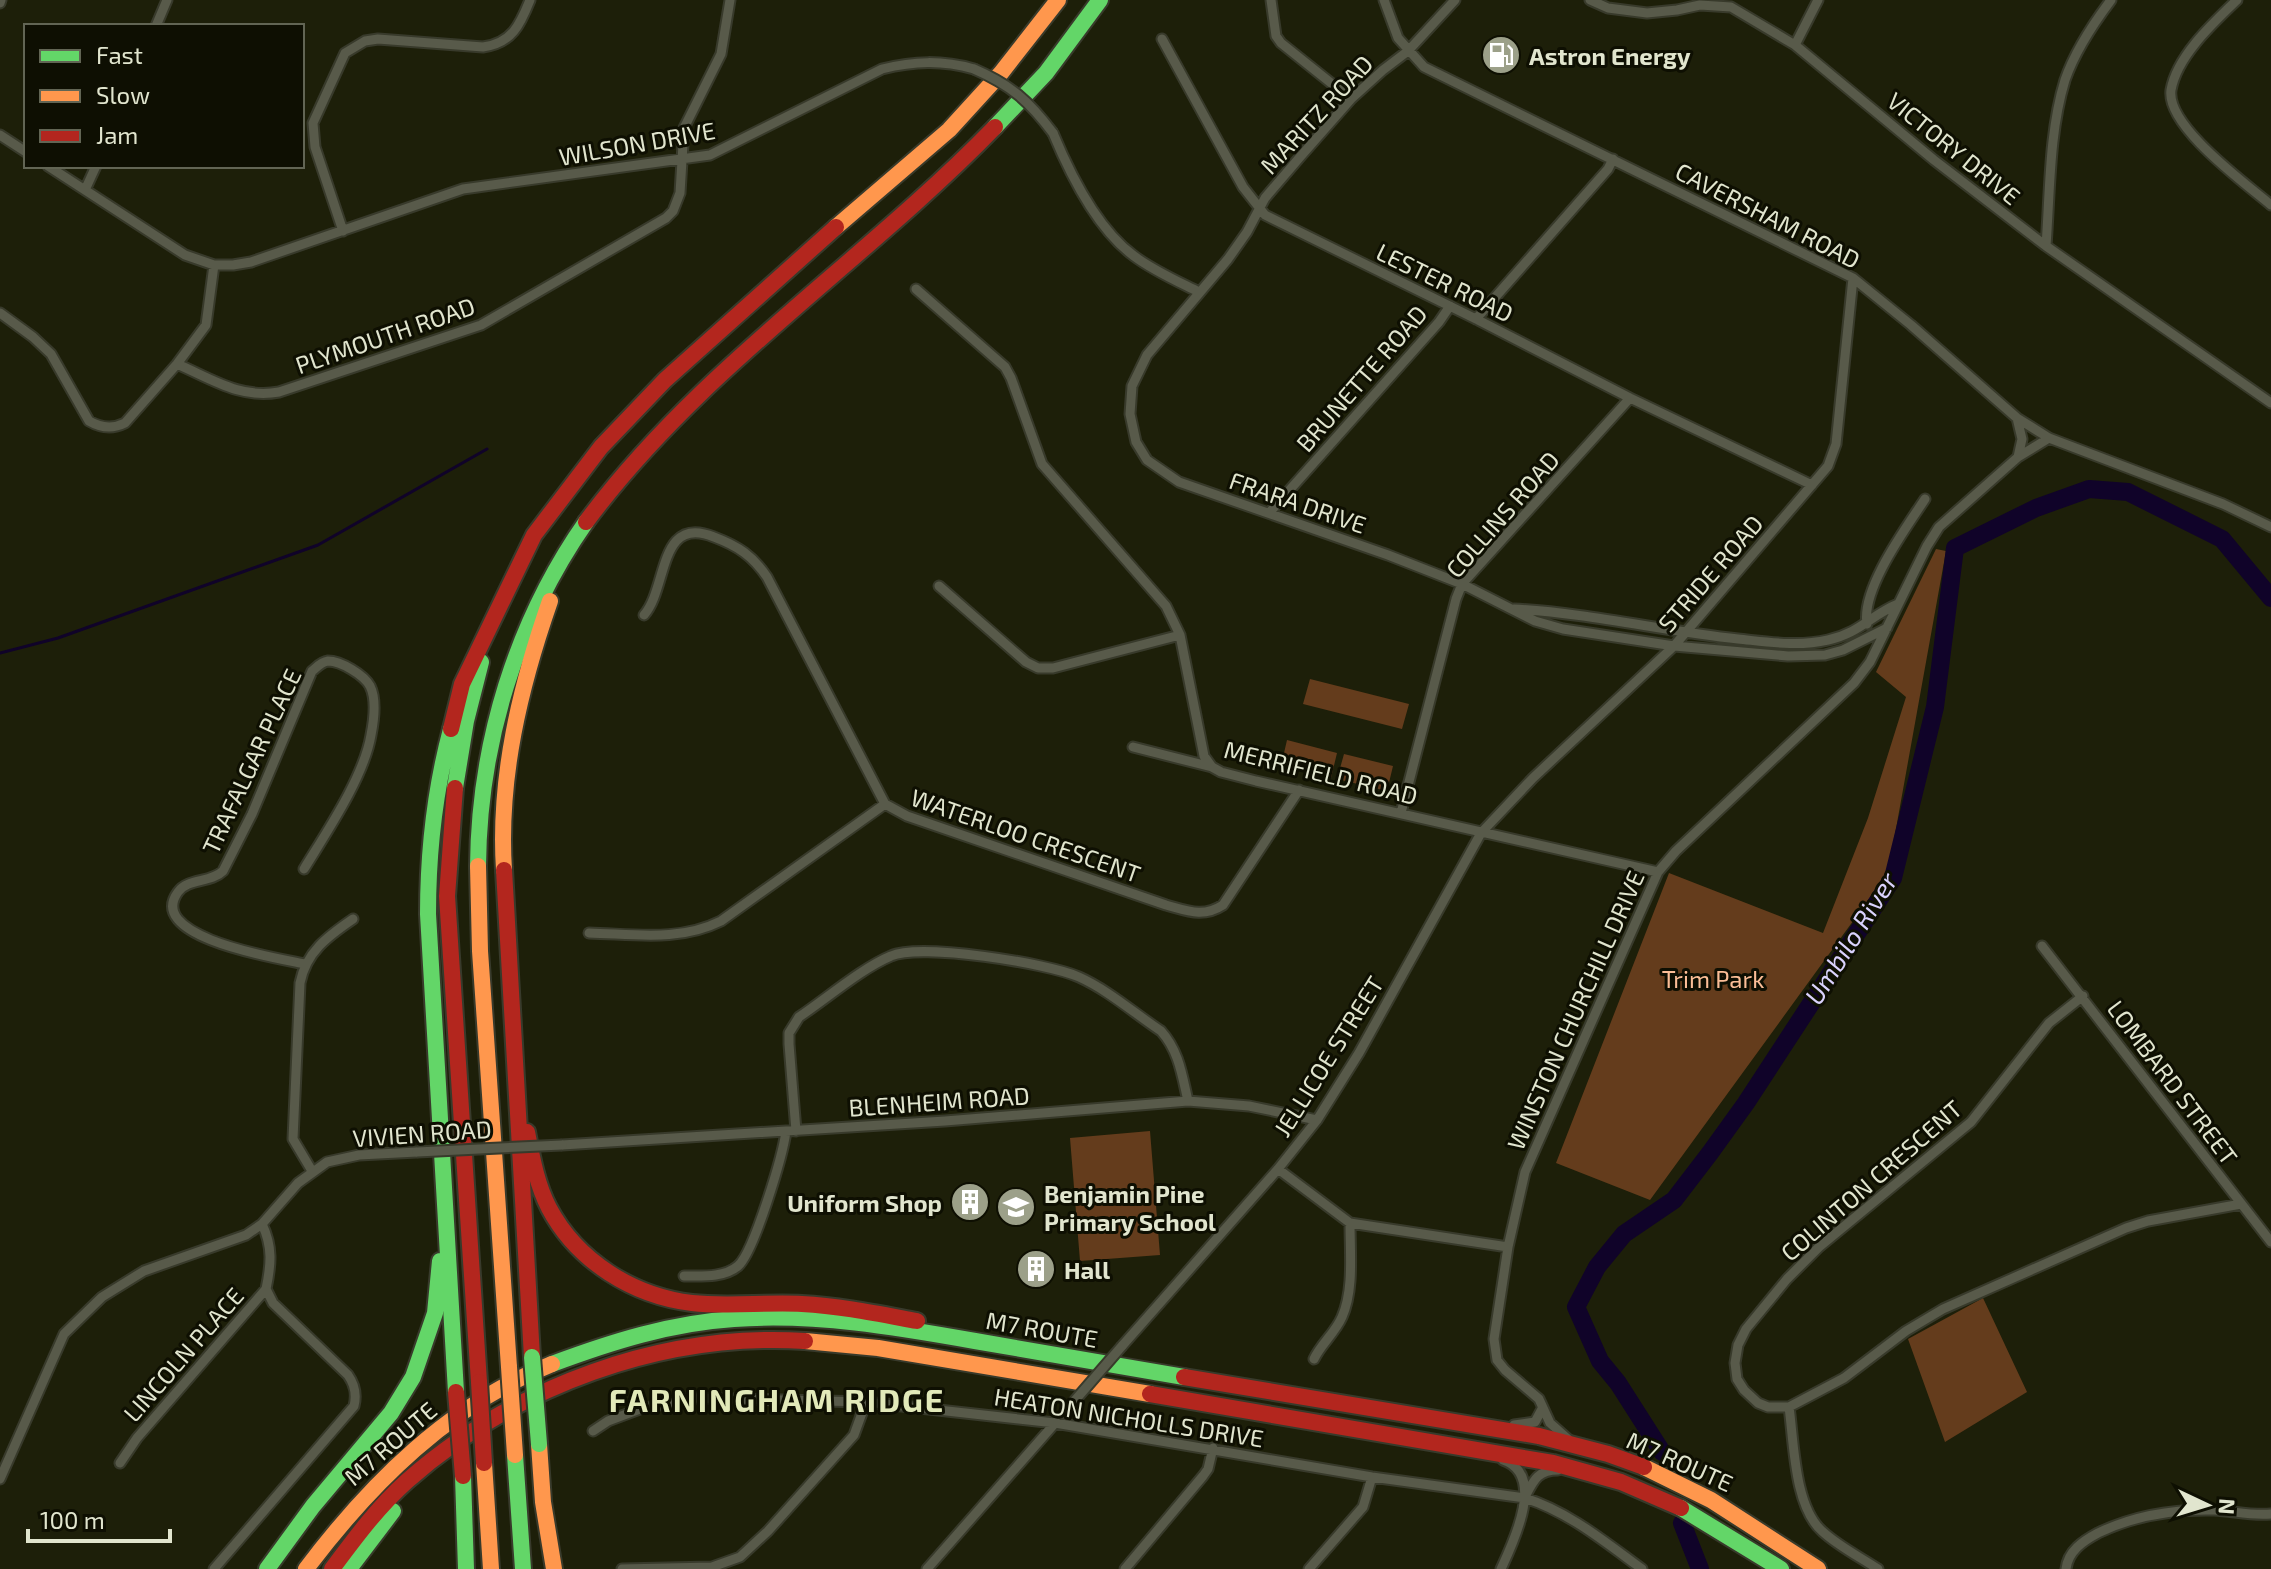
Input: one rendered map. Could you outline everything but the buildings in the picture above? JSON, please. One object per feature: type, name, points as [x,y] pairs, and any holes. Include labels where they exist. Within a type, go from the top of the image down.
[{"type":"highway","points":[[466,1569],[428,914],[430,843],[444,754],[462,684],[534,535],[601,447],[665,380],[803,255],[949,130],[1001,73],[1058,0]]},
{"type":"highway","points":[[523,1569],[479,923],[479,844],[484,781],[498,715],[519,645],[552,574],[595,506],[689,403],[823,286],[1008,113],[1065,48],[1100,0]]},
{"type":"highway","points":[[554,1569],[543,1502],[532,1357],[502,843],[505,784],[516,710],[535,642],[556,584],[595,506]]},
{"type":"highway","points":[[491,1569],[450,950],[448,850],[454,778],[463,728],[493,618]]},
{"type":"highway","points":[[509,999],[526,1121],[540,1187],[550,1211],[580,1250],[619,1279],[643,1291],[673,1300],[833,1307],[1006,1338],[1086,1361]]},
{"type":"highway","points":[[267,1569],[313,1506],[391,1413],[422,1356],[435,1313],[438,1290],[439,1204],[443,1167]]},
{"type":"highway","name":"M7 ROUTE","points":[[306,1569],[340,1522],[389,1469],[442,1425],[487,1397],[550,1364],[624,1338],[665,1328],[732,1319],[816,1319],[929,1333],[1478,1426],[1581,1447],[1668,1477],[1730,1510],[1818,1569]]},
{"type":"highway","name":"M7 ROUTE","points":[[332,1569],[357,1536],[414,1476],[468,1433],[497,1415],[545,1390],[636,1358],[713,1343],[765,1339],[878,1348],[1541,1460],[1630,1486],[1720,1529],[1781,1569]]},
{"type":"highway","points":[[349,1569],[405,1497],[414,1476]]},
{"type":"street","points":[[157,24],[167,0]]},
{"type":"street","points":[[343,231],[315,147],[313,123],[345,53],[365,41],[378,39],[483,47],[497,45],[511,37],[530,0]]},
{"type":"street","name":"PLYMOUTH ROAD","points":[[177,364],[239,392],[263,395],[279,392],[467,331],[666,218],[677,203],[684,128],[721,54],[730,0]]},
{"type":"street","points":[[1271,0],[1276,36],[1281,43],[1351,99]]},
{"type":"street","name":"CAVERSHAM ROAD","points":[[1384,0],[1398,38],[1424,67],[1853,278],[2017,418],[2049,438],[2223,504],[2271,527]]},
{"type":"street","name":"MARITZ ROAD","points":[[1259,209],[1265,198],[1351,99],[1408,51],[1455,0]]},
{"type":"street","name":"VICTORY DRIVE","points":[[1590,0],[1608,8],[1647,13],[1700,5],[1731,7],[1795,45],[1934,160],[2046,246],[2271,403]]},
{"type":"street","points":[[1795,45],[1818,0]]},
{"type":"street","points":[[2046,246],[2053,151],[2066,80],[2095,21],[2111,0]]},
{"type":"street","points":[[2237,0],[2204,32],[2176,74],[2171,91],[2174,110],[2181,122],[2233,174],[2271,205]]},
{"type":"street","points":[[1162,39],[1243,187],[1259,209],[1247,232],[1199,292]]},
{"type":"street","name":"WILSON DRIVE","points":[[51,168],[185,255],[214,265],[233,265],[251,262],[463,189],[710,155],[882,69],[904,63],[932,61],[974,69],[1016,91],[1053,133],[1071,175],[1112,234],[1132,255],[1199,292]]},
{"type":"street","points":[[0,135],[24,151]]},
{"type":"street","points":[[1476,319],[1608,169],[1613,159]]},
{"type":"street","points":[[85,190],[95,168]]},
{"type":"street","name":"LESTER ROAD","points":[[1259,209],[1288,227],[1630,398],[1812,485]]},
{"type":"street","points":[[0,313],[51,354],[89,421],[113,428],[125,423],[177,364],[206,325],[214,265]]},
{"type":"street","name":"STRIDE ROAD","points":[[1481,833],[1533,778],[1674,646],[1828,466],[1836,444],[1853,278]]},
{"type":"street","name":"MERRIFIELD ROAD","points":[[916,289],[1005,367],[1042,464],[1166,606],[1180,635],[1204,756],[1212,767],[1256,781],[1658,872]]},
{"type":"street","name":"FRARA DRIVE","points":[[1199,292],[1147,355],[1132,386],[1130,414],[1136,442],[1147,460],[1179,482],[1270,512],[1462,584],[1535,621],[1563,629],[1674,646],[1788,656],[1825,655],[1853,646],[1887,628]]},
{"type":"street","name":"BRUNETTE ROAD","points":[[1270,512],[1450,306]]},
{"type":"street","name":"COLLINS ROAD","points":[[1401,813],[1462,584],[1630,398]]},
{"type":"street","points":[[2017,418],[2022,439],[2018,457]]},
{"type":"street","name":"WINSTON CHURCHILL DRIVE","points":[[1581,1447],[1555,1430],[1539,1399],[1505,1370],[1497,1360],[1494,1339],[1508,1247],[1525,1172],[1658,872],[1676,851],[1854,683],[1870,662],[1939,527],[2018,457],[2049,438]]},
{"type":"street","points":[[1867,624],[1866,607],[1875,585],[1925,499]]},
{"type":"street","name":"WATERLOO CRESCENT","points":[[644,615],[653,605],[672,545],[680,537],[690,532],[709,535],[737,546],[755,559],[821,677],[885,804],[907,816],[1198,914],[1208,913],[1223,905],[1299,790]]},
{"type":"street","points":[[939,586],[1026,662],[1038,668],[1053,668],[1180,635]]},
{"type":"street","name":"FRARA DRIVE","points":[[1511,609],[1545,611],[1684,633],[1804,645],[1858,630],[1898,604]]},
{"type":"street","points":[[1853,646],[1863,650],[1870,662]]},
{"type":"street","name":"TRAFALGAR PLACE","points":[[304,869],[365,759],[371,737],[374,698],[370,687],[363,677],[328,661],[312,671],[252,814],[223,871],[215,877],[184,886],[174,904],[175,912],[187,928],[213,942],[305,964]]},
{"type":"street","points":[[1133,747],[1212,767]]},
{"type":"street","points":[[589,933],[663,936],[702,930],[721,921],[885,804]]},
{"type":"street","name":"JELLICOE STREET","points":[[927,1569],[1278,1169],[1317,1120],[1359,1053],[1481,833]]},
{"type":"street","points":[[312,1171],[293,1139],[298,999],[305,964],[328,937],[353,919]]},
{"type":"street","name":"LOMBARD STREET","points":[[2042,946],[2271,1242]]},
{"type":"street","points":[[684,1276],[729,1272],[745,1258],[791,1131],[789,1044],[793,1025],[799,1017],[883,960],[904,952],[975,955],[1058,969],[1090,982],[1161,1031],[1177,1056],[1188,1101]]},
{"type":"street","name":"COLINTON CRESCENT","points":[[1789,1407],[1768,1407],[1758,1403],[1737,1379],[1736,1354],[1746,1329],[1787,1279],[1819,1247],[1971,1122],[2049,1023],[2083,996]]},
{"type":"street","name":"BLENHEIM ROAD","points":[[562,1145],[1188,1101],[1249,1106],[1317,1120]]},
{"type":"street","name":"VIVIEN ROAD","points":[[262,1224],[312,1171],[343,1158],[562,1145]]},
{"type":"street","points":[[1278,1169],[1350,1223],[1508,1247]]},
{"type":"street","points":[[1878,1569],[1822,1531],[1812,1520],[1802,1495],[1789,1407],[1844,1378],[1922,1320],[1986,1289],[2126,1228],[2241,1204]]},
{"type":"street","points":[[1314,1359],[1341,1320],[1346,1304],[1350,1223]]},
{"type":"street","points":[[0,1479],[57,1347],[74,1322],[102,1297],[144,1271],[236,1240],[262,1224]]},
{"type":"street","name":"LINCOLN PLACE","points":[[120,1463],[137,1438],[266,1289],[271,1247],[262,1224]]},
{"type":"street","points":[[214,1569],[354,1406],[356,1399],[353,1381],[273,1303],[266,1289]]},
{"type":"street","name":"HEATON NICHOLLS DRIVE","points":[[593,1431],[608,1421],[640,1409],[694,1398],[866,1402],[1055,1423],[1372,1477],[1525,1498],[1570,1519],[1642,1569]]},
{"type":"street","points":[[622,1569],[712,1567],[740,1557],[768,1531],[854,1435],[866,1402]]},
{"type":"street","points":[[1478,1426],[1531,1424],[1542,1409]]},
{"type":"street","points":[[1125,1569],[1203,1476],[1213,1448]]},
{"type":"street","points":[[1474,1449],[1518,1468],[1524,1479],[1525,1498]]},
{"type":"street","points":[[1501,1569],[1533,1481],[1546,1470],[1578,1470]]},
{"type":"street","points":[[1309,1569],[1363,1507],[1372,1477]]},
{"type":"street","points":[[2066,1569],[2076,1547],[2091,1537],[2116,1524],[2150,1514],[2180,1510],[2271,1514]]},
{"type":"green space","name":"Trim Park","points":[[1936,549],[1946,551],[1888,873],[1650,1200],[1556,1163],[1669,873],[1823,933],[1868,818],[1906,697],[1876,672]]},
{"type":"green space","points":[[1310,679],[1409,704],[1402,729],[1303,704]]},
{"type":"green space","points":[[1287,740],[1337,753],[1331,778],[1281,766]]},
{"type":"green space","points":[[1344,754],[1393,766],[1387,791],[1337,779]]},
{"type":"green space","points":[[1150,1131],[1160,1255],[1080,1261],[1070,1138]]},
{"type":"green space","points":[[1983,1298],[2027,1392],[1945,1442],[1908,1339]]},
{"type":"waterway","points":[[0,653],[58,638],[318,545],[487,449]]},
{"type":"waterway","name":"Umbilo River","points":[[1662,1452],[1618,1383],[1600,1361],[1576,1307],[1597,1267],[1624,1234],[1674,1200],[1710,1153],[1893,878],[1935,707],[1955,548],[2036,508],[2089,489],[2128,492],[2222,539],[2271,598]]},
{"type":"waterway","name":"Umbilo River","points":[[1682,1523],[1700,1569]]},
{"type":"traffic: fast","points":[[995,127],[1046,73],[1100,0]]},
{"type":"traffic: fast","points":[[478,866],[485,775],[506,686],[540,601],[561,560],[586,522]]},
{"type":"traffic: fast","points":[[455,788],[466,721],[481,662]]},
{"type":"traffic: fast","points":[[451,729],[434,820],[428,914],[456,1392]]},
{"type":"traffic: fast","points":[[267,1569],[313,1506],[391,1413],[413,1377],[435,1313],[440,1261]]},
{"type":"traffic: fast","points":[[552,1364],[664,1329],[734,1319],[795,1318],[855,1322],[915,1331],[1184,1377]]},
{"type":"traffic: fast","points":[[532,1357],[539,1444]]},
{"type":"traffic: fast","points":[[515,1455],[523,1569]]},
{"type":"traffic: fast","points":[[463,1476],[466,1569]]},
{"type":"traffic: fast","points":[[1681,1508],[1781,1569]]},
{"type":"traffic: fast","points":[[349,1569],[393,1511]]},
{"type":"traffic: slow","points":[[836,227],[949,130],[1001,73],[1058,0]]},
{"type":"traffic: slow","points":[[504,870],[504,801],[508,767],[529,666],[550,601]]},
{"type":"traffic: slow","points":[[478,866],[480,951],[509,1367]]},
{"type":"traffic: slow","points":[[805,1341],[878,1348],[1150,1394]]},
{"type":"traffic: slow","points":[[306,1569],[358,1506],[415,1449],[480,1401],[552,1364]]},
{"type":"traffic: slow","points":[[509,1367],[515,1455]]},
{"type":"traffic: slow","points":[[539,1444],[543,1502],[554,1569]]},
{"type":"traffic: slow","points":[[484,1463],[491,1569]]},
{"type":"traffic: slow","points":[[1644,1467],[1711,1500],[1818,1569]]},
{"type":"traffic: jam","points":[[586,522],[679,415],[783,318],[944,177],[995,127]]},
{"type":"traffic: jam","points":[[451,729],[462,684],[534,535],[601,447],[665,380],[836,227]]},
{"type":"traffic: jam","points":[[455,788],[447,896],[479,1382]]},
{"type":"traffic: jam","points":[[504,870],[532,1357]]},
{"type":"traffic: jam","points":[[527,1132],[541,1190],[561,1227],[591,1260],[628,1284],[649,1293],[692,1303],[817,1305],[917,1321]]},
{"type":"traffic: jam","points":[[332,1569],[358,1534],[407,1481],[449,1447],[543,1393],[593,1372],[645,1356],[698,1346],[751,1341],[805,1341]]},
{"type":"traffic: jam","points":[[1184,1377],[1539,1436],[1644,1467]]},
{"type":"traffic: jam","points":[[479,1382],[484,1463]]},
{"type":"traffic: jam","points":[[456,1392],[463,1476]]},
{"type":"traffic: jam","points":[[1150,1394],[1553,1463],[1621,1482],[1681,1508]]},
{"type":"place","name":"Astron Energy","points":[[1501,55]]},
{"type":"place","name":"Uniform Shop","points":[[970,1202]]},
{"type":"place","name":"Benjamin Pine Primary School","points":[[1016,1207]]},
{"type":"place","name":"Hall","points":[[1036,1269]]},
{"type":"district","name":"FARNINGHAM RIDGE","points":[[777,1399]]}]
